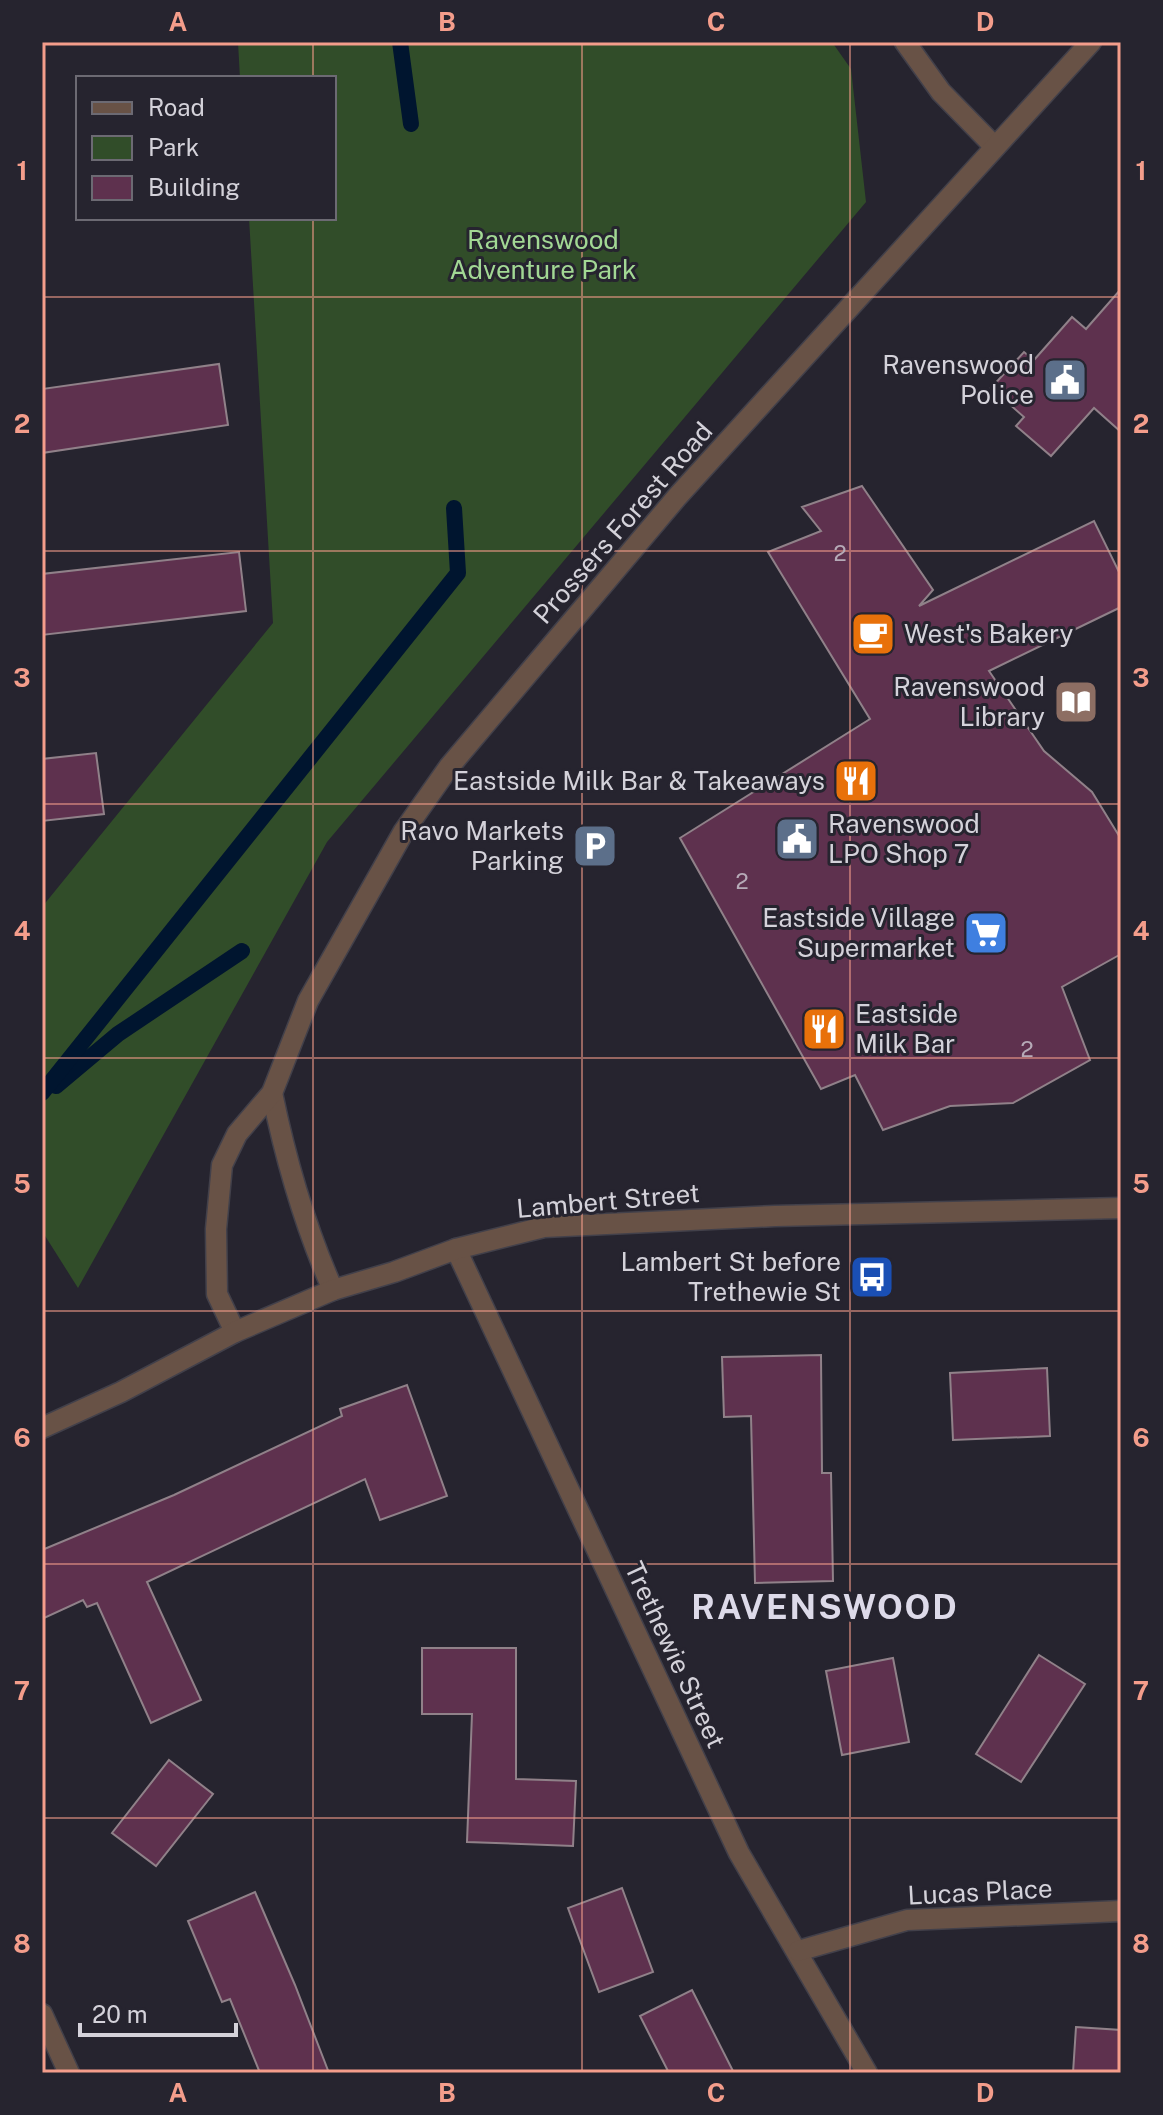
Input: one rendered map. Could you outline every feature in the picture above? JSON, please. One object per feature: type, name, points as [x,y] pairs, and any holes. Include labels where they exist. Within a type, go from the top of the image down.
[{"type":"street","points":[[905,42],[941,92],[995,147]]},
{"type":"street","name":"Prossers Forest Road","points":[[235,1332],[217,1294],[216,1229],[222,1165],[237,1134],[272,1093],[308,1001],[404,831],[449,767],[677,497],[1091,42]]},
{"type":"street","points":[[272,1093],[284,1154],[319,1259],[333,1290]]},
{"type":"street","name":"Lambert Street","points":[[42,1428],[121,1392],[235,1332],[333,1290],[456,1249],[544,1227],[775,1216],[1121,1208]]},
{"type":"street","name":"Trethewie Street","points":[[456,1249],[739,1853],[867,2073]]},
{"type":"street","name":"Lucas Place","points":[[798,1951],[907,1920],[1121,1911]]},
{"type":"street","points":[[42,2014],[69,2073]]},
{"type":"green space","name":"Ravenswood Adventure Park","points":[[238,42],[832,42],[851,69],[866,202],[327,842],[78,1288],[42,1231],[42,907],[273,623],[249,220],[336,220],[336,76],[240,76]]},
{"type":"building","points":[[1121,289],[1121,432],[1094,408],[1051,456],[1016,426],[1024,417],[991,388],[1024,352],[1034,360],[1072,317],[1086,329]]},
{"type":"building","points":[[219,364],[228,425],[42,453],[42,389]]},
{"type":"building","points":[[862,486],[933,590],[919,606],[1094,521],[1121,576],[1121,607],[989,671],[1044,751],[1092,792],[1121,839],[1121,954],[1062,987],[1090,1060],[1013,1103],[950,1106],[883,1130],[855,1075],[821,1089],[680,838],[870,719],[768,552],[821,531],[802,507]]},
{"type":"building","points":[[239,552],[246,611],[42,635],[42,574]]},
{"type":"building","points":[[96,753],[104,814],[42,821],[42,759]]},
{"type":"building","points":[[821,1355],[822,1473],[831,1473],[833,1581],[755,1583],[751,1416],[724,1417],[722,1357]]},
{"type":"building","points":[[1047,1368],[1050,1436],[953,1440],[950,1373]]},
{"type":"building","points":[[407,1385],[447,1496],[380,1520],[365,1479],[147,1582],[201,1700],[151,1723],[97,1603],[87,1607],[83,1600],[42,1619],[42,1550],[174,1495],[342,1416],[340,1409]]},
{"type":"building","points":[[422,1648],[516,1648],[516,1779],[576,1781],[573,1846],[467,1842],[472,1714],[422,1714]]},
{"type":"building","points":[[1039,1655],[1085,1684],[1021,1782],[976,1754]]},
{"type":"building","points":[[893,1658],[909,1742],[842,1755],[826,1671]]},
{"type":"building","points":[[169,1760],[213,1794],[156,1866],[112,1833]]},
{"type":"building","points":[[622,1888],[653,1972],[599,1992],[568,1908]]},
{"type":"building","points":[[255,1892],[329,2073],[260,2073],[230,1999],[222,2002],[188,1921]]},
{"type":"building","points":[[692,1990],[734,2073],[669,2073],[640,2016]]},
{"type":"building","points":[[1076,2027],[1121,2030],[1121,2073],[1073,2073]]},
{"type":"waterway","points":[[400,42],[411,124]]},
{"type":"waterway","points":[[42,1093],[458,573],[454,508]]},
{"type":"waterway","points":[[56,1086],[118,1034],[242,951]]},
{"type":"place","name":"Ravenswood Police","points":[[1065,380]]},
{"type":"place","name":"West's Bakery","points":[[873,634]]},
{"type":"place","name":"Ravenswood Library","points":[[1076,702]]},
{"type":"place","name":"Eastside Milk Bar & Takeaways","points":[[856,781]]},
{"type":"place","name":"Ravenswood LPO Shop 7","points":[[797,839]]},
{"type":"place","name":"Ravo Markets Parking","points":[[595,846]]},
{"type":"place","name":"Eastside Village Supermarket","points":[[986,933]]},
{"type":"place","name":"Eastside Milk Bar","points":[[824,1029]]},
{"type":"place","name":"Lambert St before Trethewie St","points":[[872,1277]]},
{"type":"district","name":"RAVENSWOOD","points":[[825,1607]]}]
